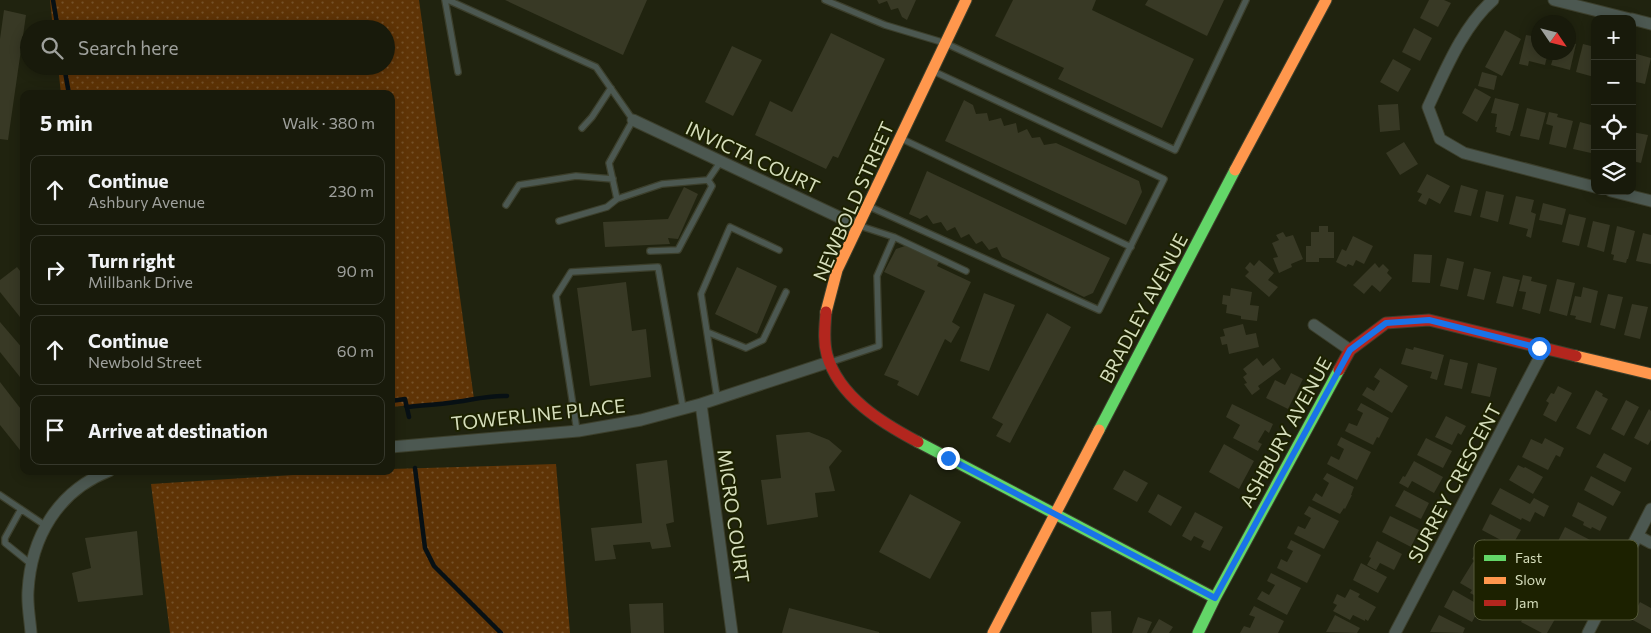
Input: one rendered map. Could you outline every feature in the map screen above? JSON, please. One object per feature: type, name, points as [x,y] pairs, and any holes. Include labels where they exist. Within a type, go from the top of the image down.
[{"type":"street","name":"NEWBOLD STREET","points":[[966,0],[837,270],[826,310],[824,335],[829,362],[839,383],[856,402],[904,435],[1215,598]]},
{"type":"street","name":"BRADLEY AVENUE","points":[[993,633],[1326,0]]},
{"type":"street","points":[[1493,0],[1480,11],[1456,50],[1428,107],[1440,139],[1464,153],[1591,186]]},
{"type":"street","points":[[1554,0],[1615,15]]},
{"type":"street","points":[[1636,20],[1651,24]]},
{"type":"street","name":"INVICTA COURT","points":[[633,120],[858,226]]},
{"type":"street","points":[[1627,195],[1651,201]]},
{"type":"street","name":"ASHBURY AVENUE","points":[[1198,633],[1215,598],[1350,350],[1386,323],[1429,320],[1651,374]]},
{"type":"street","points":[[1314,325],[1350,350]]},
{"type":"street","name":"SURREY CRESCENT","points":[[1395,633],[1544,349]]},
{"type":"street","name":"TOWERLINE PLACE","points":[[395,447],[578,432],[641,420],[701,404],[717,397],[829,362]]},
{"type":"street","name":"MICRO COURT","points":[[701,404],[732,633]]},
{"type":"street","points":[[31,633],[28,592],[31,564],[37,543],[53,514],[69,495],[101,475]]},
{"type":"street","points":[[1636,540],[1651,509]]},
{"type":"street","points":[[1638,536],[1651,543]]},
{"type":"street","points":[[1588,633],[1595,620]]},
{"type":"lane","points":[[446,0],[458,72]]},
{"type":"lane","points":[[446,0],[596,67],[633,120],[609,163],[617,199]]},
{"type":"lane","points":[[825,0],[885,25],[946,44],[1175,150],[1246,0]]},
{"type":"lane","points":[[868,206],[1100,310],[1164,179],[932,71]]},
{"type":"lane","points":[[582,128],[592,117],[611,88]]},
{"type":"lane","points":[[900,138],[1130,247]]},
{"type":"lane","points":[[708,180],[720,161]]},
{"type":"lane","points":[[506,205],[519,185],[576,176],[613,179]]},
{"type":"lane","points":[[559,221],[606,208],[617,199],[662,184],[708,180]]},
{"type":"lane","points":[[650,251],[678,250],[712,186],[708,180]]},
{"type":"lane","points":[[858,226],[894,237],[966,271]]},
{"type":"lane","points":[[717,397],[701,294],[730,227],[779,250]]},
{"type":"lane","points":[[829,362],[879,346],[877,276],[894,237]]},
{"type":"lane","points":[[578,432],[556,296],[571,272],[658,267],[684,408]]},
{"type":"lane","points":[[707,332],[746,348],[763,340],[786,292]]},
{"type":"lane","points":[[0,495],[46,526]]},
{"type":"lane","points":[[21,509],[5,538],[5,543],[31,564]]},
{"type":"shaded area","points":[[50,0],[419,0],[474,399],[395,407],[395,90],[61,90],[59,75],[395,75],[395,20],[52,20]]},
{"type":"shaded area","points":[[556,464],[570,633],[170,633],[151,484],[294,475],[395,475],[395,469]]},
{"type":"building","points":[[505,0],[647,0],[623,55]]},
{"type":"building","points":[[877,0],[916,0],[907,20],[902,17],[898,8],[891,10],[887,1],[879,4]]},
{"type":"building","points":[[1013,0],[1096,0],[1092,10],[1194,59],[1162,128],[1058,79],[1064,68],[995,36]]},
{"type":"building","points":[[1148,0],[1224,0],[1207,36],[1145,5]]},
{"type":"building","points":[[1429,0],[1444,0],[1451,3],[1438,27],[1420,18]]},
{"type":"building","points":[[4,10],[26,15],[25,20],[20,20],[20,57],[8,140],[0,139],[0,39]]},
{"type":"building","points":[[1414,28],[1432,38],[1420,61],[1402,52]]},
{"type":"building","points":[[1505,30],[1521,39],[1502,76],[1485,67]]},
{"type":"building","points":[[831,33],[885,59],[838,158],[833,156],[826,169],[755,135],[770,101],[792,112]]},
{"type":"building","points":[[1526,35],[1531,36],[1531,60],[1546,60],[1545,65],[1529,61],[1528,66],[1519,64]]},
{"type":"building","points":[[1583,44],[1591,46],[1591,76],[1576,72]]},
{"type":"building","points":[[732,46],[762,60],[733,116],[705,102]]},
{"type":"building","points":[[1636,54],[1651,58],[1645,84],[1636,82]]},
{"type":"building","points":[[1393,59],[1411,69],[1398,92],[1380,82]]},
{"type":"building","points":[[1553,60],[1572,60],[1570,70],[1551,65]]},
{"type":"building","points":[[1482,72],[1497,76],[1494,90],[1478,86]]},
{"type":"building","points":[[1475,88],[1491,97],[1477,122],[1462,113]]},
{"type":"building","points":[[1495,98],[1519,104],[1510,136],[1496,132],[1497,114],[1491,113]]},
{"type":"building","points":[[964,100],[973,105],[976,114],[987,113],[989,121],[1001,118],[1004,126],[1016,123],[1018,133],[1027,129],[1032,138],[1040,137],[1044,145],[1056,143],[1139,181],[1142,192],[1126,225],[945,141]]},
{"type":"building","points":[[1398,104],[1400,130],[1380,132],[1378,105]]},
{"type":"building","points":[[1527,108],[1546,113],[1539,140],[1520,136]]},
{"type":"building","points":[[1549,112],[1558,114],[1557,117],[1573,121],[1566,148],[1549,144],[1553,126],[1546,124]]},
{"type":"building","points":[[1580,122],[1591,125],[1591,153],[1573,149]]},
{"type":"building","points":[[1636,133],[1648,135],[1641,163],[1636,162]]},
{"type":"building","points":[[1404,142],[1418,164],[1400,175],[1386,153]]},
{"type":"building","points":[[927,171],[1110,258],[1093,293],[1084,297],[1002,257],[997,247],[989,250],[982,241],[976,244],[969,234],[961,238],[955,227],[947,231],[941,222],[933,224],[927,215],[920,219],[909,214]]},
{"type":"building","points":[[1427,174],[1450,186],[1440,204],[1429,198],[1426,205],[1418,201],[1422,194],[1417,192]]},
{"type":"building","points":[[1461,185],[1478,190],[1471,216],[1454,212]]},
{"type":"building","points":[[684,187],[698,194],[678,239],[668,238],[670,244],[605,247],[603,222],[668,219]]},
{"type":"building","points":[[1486,191],[1504,195],[1498,222],[1480,217]]},
{"type":"building","points":[[1516,196],[1534,200],[1531,212],[1536,214],[1531,238],[1526,236],[1528,229],[1509,224]]},
{"type":"building","points":[[1543,203],[1566,209],[1562,225],[1539,220]]},
{"type":"building","points":[[1569,214],[1586,218],[1579,246],[1562,242]]},
{"type":"building","points":[[1593,221],[1610,225],[1604,252],[1587,247]]},
{"type":"building","points":[[1319,226],[1328,226],[1328,232],[1334,232],[1334,258],[1319,258],[1319,262],[1306,262],[1306,246],[1311,246],[1311,232],[1319,232]]},
{"type":"building","points":[[1617,226],[1635,231],[1626,263],[1613,260],[1614,255],[1611,254]]},
{"type":"building","points":[[1283,232],[1286,237],[1293,235],[1303,259],[1291,264],[1292,267],[1279,273],[1273,258],[1278,257],[1272,243],[1279,240],[1276,235]]},
{"type":"building","points":[[1643,233],[1651,235],[1651,264],[1636,261]]},
{"type":"building","points":[[1353,236],[1373,246],[1364,264],[1356,260],[1353,266],[1348,264],[1346,267],[1336,262],[1342,249],[1346,251]]},
{"type":"building","points":[[905,246],[939,262],[937,266],[971,282],[952,322],[960,327],[951,343],[945,339],[918,396],[897,385],[899,381],[884,375],[925,291],[884,272],[896,249]]},
{"type":"building","points":[[1414,254],[1432,255],[1430,283],[1412,282]]},
{"type":"building","points":[[1447,258],[1464,262],[1458,290],[1440,286]]},
{"type":"building","points":[[1259,260],[1274,273],[1268,280],[1278,287],[1269,297],[1245,276],[1249,272],[1245,268],[1250,262],[1254,266]]},
{"type":"building","points":[[1375,263],[1379,268],[1383,264],[1389,270],[1387,273],[1392,278],[1380,292],[1372,285],[1364,294],[1353,285]]},
{"type":"building","points":[[17,267],[20,271],[20,317],[0,292],[0,280]]},
{"type":"building","points":[[737,267],[777,286],[757,334],[715,314]]},
{"type":"building","points":[[1474,268],[1491,272],[1484,300],[1467,296]]},
{"type":"building","points":[[1523,275],[1532,277],[1531,281],[1547,285],[1540,314],[1522,309],[1526,292],[1519,291]]},
{"type":"building","points":[[1503,276],[1520,280],[1513,307],[1496,303]]},
{"type":"building","points":[[1557,279],[1575,283],[1567,316],[1549,311]]},
{"type":"building","points":[[626,282],[632,331],[646,329],[651,377],[590,386],[577,288]]},
{"type":"building","points":[[1583,287],[1598,291],[1591,323],[1575,319],[1576,316],[1570,315],[1575,296],[1581,297]]},
{"type":"building","points":[[1231,288],[1252,292],[1250,305],[1259,306],[1257,321],[1241,319],[1241,316],[1226,313],[1227,305],[1222,304],[1223,295],[1230,296]]},
{"type":"building","points":[[984,293],[1015,305],[989,371],[960,361]]},
{"type":"building","points":[[1608,294],[1623,297],[1615,329],[1600,325]]},
{"type":"building","points":[[1632,304],[1648,307],[1640,339],[1624,335]]},
{"type":"building","points":[[1047,313],[1071,327],[1010,443],[996,436],[1003,424],[992,418]]},
{"type":"building","points":[[0,322],[20,345],[20,377],[0,352]]},
{"type":"building","points":[[1243,324],[1246,335],[1256,333],[1259,347],[1229,354],[1227,344],[1222,345],[1220,337],[1225,336],[1223,329]]},
{"type":"building","points":[[1414,347],[1444,355],[1437,380],[1430,378],[1432,372],[1401,364],[1406,348],[1413,350]]},
{"type":"building","points":[[1257,358],[1263,366],[1273,358],[1281,369],[1258,386],[1260,389],[1252,395],[1244,384],[1247,383],[1243,377],[1247,374],[1243,369]]},
{"type":"building","points":[[1450,359],[1468,363],[1462,389],[1444,385]]},
{"type":"building","points":[[1478,363],[1497,368],[1490,397],[1471,393]]},
{"type":"building","points":[[1380,368],[1408,386],[1392,413],[1362,395],[1367,387],[1374,391],[1380,381],[1374,377]]},
{"type":"building","points":[[1291,373],[1303,379],[1288,409],[1266,398],[1275,380],[1285,385]]},
{"type":"building","points":[[0,382],[20,408],[20,450],[0,425]]},
{"type":"building","points":[[1558,386],[1572,393],[1556,422],[1543,415],[1549,403],[1546,401],[1551,393],[1554,394]]},
{"type":"building","points":[[1596,390],[1608,399],[1590,435],[1576,428]]},
{"type":"building","points":[[1626,400],[1639,407],[1624,436],[1611,429]]},
{"type":"building","points":[[1361,403],[1389,418],[1379,438],[1377,437],[1373,445],[1345,431],[1349,423],[1357,426],[1363,413],[1357,410]]},
{"type":"building","points":[[1232,404],[1273,424],[1269,433],[1265,430],[1258,442],[1262,444],[1258,451],[1233,438],[1240,425],[1226,417]]},
{"type":"building","points":[[1649,409],[1651,411],[1651,440],[1648,445],[1634,438]]},
{"type":"building","points":[[1446,416],[1466,426],[1461,435],[1458,433],[1452,445],[1435,437]]},
{"type":"building","points":[[809,432],[829,440],[842,451],[829,467],[835,491],[815,493],[818,517],[767,525],[761,480],[781,478],[776,435]]},
{"type":"building","points":[[1341,437],[1371,452],[1357,480],[1327,464],[1331,456],[1339,460],[1344,449],[1337,445]]},
{"type":"building","points":[[1426,438],[1452,451],[1443,468],[1417,455]]},
{"type":"building","points":[[1545,438],[1564,448],[1560,457],[1556,455],[1548,470],[1522,457],[1531,439],[1542,444]]},
{"type":"building","points":[[1224,444],[1254,461],[1239,489],[1209,472]]},
{"type":"building","points":[[1604,453],[1632,468],[1625,482],[1596,467]]},
{"type":"building","points":[[667,460],[674,522],[666,524],[671,547],[652,549],[650,542],[613,545],[616,559],[595,561],[591,528],[642,523],[636,464]]},
{"type":"building","points":[[1414,461],[1443,477],[1434,493],[1412,481],[1408,488],[1399,483],[1403,476],[1405,477]]},
{"type":"building","points":[[1518,465],[1543,477],[1533,494],[1509,480]]},
{"type":"building","points":[[1124,470],[1148,483],[1137,502],[1113,489]]},
{"type":"building","points":[[1327,473],[1354,487],[1345,509],[1340,514],[1312,500],[1316,493],[1322,497],[1329,483],[1323,479]]},
{"type":"building","points":[[1591,476],[1621,492],[1613,506],[1584,490]]},
{"type":"building","points":[[1500,488],[1530,504],[1534,498],[1549,506],[1544,517],[1535,512],[1530,522],[1522,518],[1521,520],[1491,504]]},
{"type":"building","points":[[1404,490],[1429,503],[1421,519],[1395,506]]},
{"type":"building","points":[[910,494],[961,522],[930,579],[879,552]]},
{"type":"building","points":[[1158,494],[1182,507],[1171,526],[1148,512]]},
{"type":"building","points":[[1578,502],[1607,517],[1600,531],[1583,525],[1584,522],[1572,516]]},
{"type":"building","points":[[1309,506],[1339,521],[1324,549],[1294,534],[1298,526],[1305,529],[1311,518],[1304,514]]},
{"type":"building","points":[[1195,512],[1223,527],[1210,551],[1201,547],[1204,541],[1194,536],[1191,541],[1182,536]]},
{"type":"building","points":[[1490,514],[1521,530],[1515,540],[1501,540],[1482,530]]},
{"type":"building","points":[[1390,516],[1419,530],[1411,547],[1382,532]]},
{"type":"building","points":[[1565,527],[1590,540],[1558,540]]},
{"type":"building","points":[[137,531],[143,595],[78,602],[72,573],[91,568],[85,538]]},
{"type":"building","points":[[1291,540],[1321,555],[1307,583],[1277,568],[1281,559],[1287,562],[1293,551],[1287,548]]},
{"type":"building","points":[[1377,541],[1402,554],[1394,570],[1380,563],[1376,570],[1367,565]]},
{"type":"building","points":[[1361,563],[1387,577],[1378,593],[1353,580]]},
{"type":"building","points":[[1474,563],[1474,595],[1470,593],[1472,590],[1460,583]]},
{"type":"building","points":[[1271,573],[1301,588],[1287,615],[1257,599],[1262,591],[1269,595],[1275,585],[1267,581]]},
{"type":"building","points":[[1350,589],[1360,594],[1358,597],[1376,607],[1368,621],[1353,615],[1350,620],[1333,611],[1337,605],[1333,603],[1337,594],[1345,598]]},
{"type":"building","points":[[1453,590],[1474,602],[1474,618],[1472,622],[1444,607]]},
{"type":"building","points":[[1640,602],[1651,608],[1651,630],[1633,620],[1638,620],[1638,606]]},
{"type":"building","points":[[663,603],[664,633],[631,633],[629,604]]},
{"type":"building","points":[[1254,606],[1284,621],[1278,633],[1240,633],[1244,626],[1250,628],[1255,617],[1249,615]]},
{"type":"building","points":[[789,608],[879,632],[879,633],[782,633]]},
{"type":"building","points":[[1111,611],[1112,633],[1092,633],[1091,612]]},
{"type":"building","points":[[1335,615],[1360,628],[1357,633],[1326,632]]},
{"type":"building","points":[[1439,615],[1465,628],[1463,633],[1430,632]]},
{"type":"building","points":[[1138,617],[1152,622],[1147,633],[1132,633]]},
{"type":"building","points":[[1159,619],[1173,627],[1169,633],[1151,633]]},
{"type":"building","points":[[1522,620],[1554,620],[1547,633],[1542,633],[1521,622]]},
{"type":"waterway","points":[[53,0],[56,20]]},
{"type":"waterway","points":[[66,75],[68,90]]},
{"type":"waterway","points":[[406,406],[507,396]]},
{"type":"waterway","points":[[395,400],[405,399],[409,417]]},
{"type":"waterway","points":[[415,468],[425,548],[434,566],[501,633]]},
{"type":"traffic: fast","points":[[1099,430],[1235,170]]},
{"type":"traffic: fast","points":[[1198,633],[1215,598],[1339,370]]},
{"type":"traffic: fast","points":[[918,442],[1215,598]]},
{"type":"traffic: slow","points":[[826,312],[837,270],[966,0]]},
{"type":"traffic: slow","points":[[1235,170],[1326,0]]},
{"type":"traffic: slow","points":[[1576,356],[1651,374]]},
{"type":"traffic: slow","points":[[993,633],[1099,430]]},
{"type":"traffic: jam","points":[[826,312],[825,334],[827,355],[841,384],[877,417],[918,442]]},
{"type":"traffic: jam","points":[[1339,370],[1350,350],[1386,323],[1429,320],[1576,356]]},
{"type":"route","points":[[948,458],[1215,598],[1350,350],[1386,323],[1429,320],[1539,348]]}]
